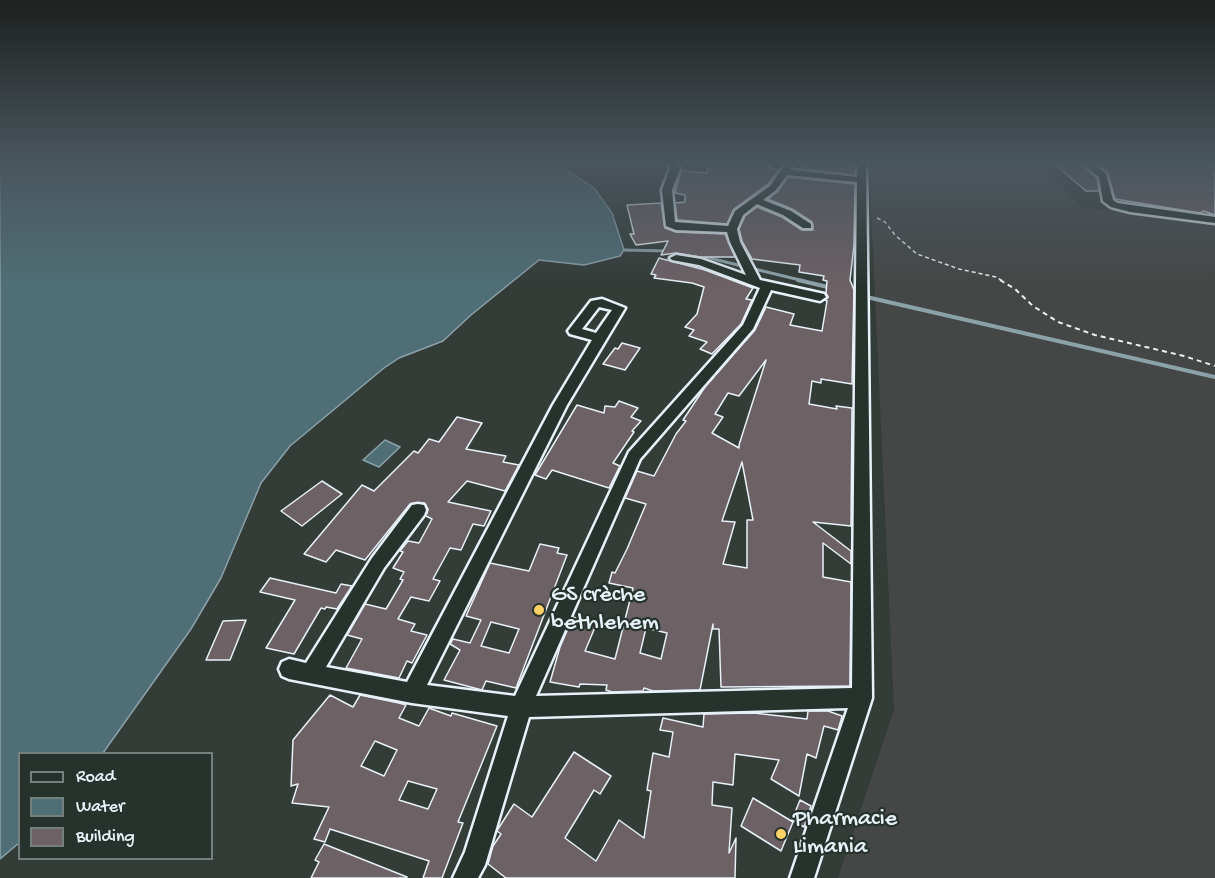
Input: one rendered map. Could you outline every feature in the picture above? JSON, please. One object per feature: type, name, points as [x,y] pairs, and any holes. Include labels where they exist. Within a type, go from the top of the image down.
[{"type":"street","points":[[668,204],[670,224],[732,229]]},
{"type":"street","points":[[465,878],[476,856],[521,707],[634,456],[749,326],[758,281],[735,242],[732,229],[739,213],[753,204]]},
{"type":"street","points":[[765,204],[787,213],[807,226]]},
{"type":"street","points":[[802,878],[862,698],[862,204]]},
{"type":"street","points":[[1112,204],[1130,209],[1215,220]]},
{"type":"street","points":[[676,258],[701,262],[758,281],[820,297]]},
{"type":"street","points":[[412,693],[560,405],[599,338]]},
{"type":"street","points":[[311,673],[378,563],[418,510]]},
{"type":"street","points":[[289,669],[412,693],[521,707],[862,698]]},
{"type":"path","points":[[878,218],[885,222],[917,254],[959,269],[996,277],[1058,322],[1095,335],[1184,356],[1215,366]]},
{"type":"shaded area","points":[[871,204],[1078,204],[1081,207],[1215,222],[1215,878],[838,878],[894,710]]},
{"type":"water","points":[[0,204],[606,204],[612,213],[624,250],[620,256],[584,265],[539,260],[471,315],[443,341],[399,358],[384,368],[290,446],[261,483],[221,578],[191,629],[104,752],[18,752],[18,844],[0,859]]},
{"type":"water","points":[[385,440],[400,447],[379,467],[363,460]]},
{"type":"building","points":[[661,204],[665,228],[676,232],[725,234],[735,257],[700,257],[676,253],[661,255],[668,241],[636,245],[630,234],[634,234],[627,205]]},
{"type":"building","points":[[675,204],[741,204],[734,209],[727,224],[677,220]]},
{"type":"building","points":[[780,204],[855,204],[854,245],[850,280],[854,290],[852,384],[821,379],[821,383],[812,381],[809,404],[837,409],[836,406],[852,408],[851,526],[813,522],[851,551],[851,564],[823,543],[823,577],[851,582],[850,686],[721,687],[719,629],[713,629],[713,624],[700,690],[653,691],[644,688],[643,691],[612,692],[606,690],[607,685],[580,684],[579,687],[550,682],[560,647],[573,617],[596,625],[585,651],[615,659],[633,588],[609,583],[612,572],[615,573],[627,549],[646,504],[625,498],[637,471],[654,476],[676,434],[686,421],[683,420],[705,387],[755,330],[766,307],[794,314],[790,325],[822,331],[827,301],[825,300],[828,297],[827,281],[823,280],[824,276],[799,272],[800,265],[752,259],[742,241],[739,229],[745,216],[757,207],[782,217],[802,230],[813,230],[812,222]],"holes":[[[766,360],[739,448],[712,433],[723,417],[715,414],[728,393],[739,396]],[[742,462],[753,520],[747,520],[747,568],[723,564],[735,522],[722,521]],[[646,628],[667,633],[661,659],[640,653]]]},
{"type":"building","points":[[1145,204],[1215,204],[1215,215],[1204,211],[1200,213]]},
{"type":"building","points":[[659,258],[705,270],[753,288],[746,299],[752,300],[741,324],[712,354],[700,349],[707,342],[689,336],[694,330],[685,327],[697,314],[704,287],[692,283],[654,278],[656,275],[651,274]]},
{"type":"building","points":[[622,343],[640,348],[625,370],[603,364],[615,348],[618,349]]},
{"type":"building","points":[[619,401],[638,408],[631,417],[641,421],[632,431],[634,432],[613,463],[620,466],[609,488],[552,470],[546,479],[535,475],[577,405],[604,413],[605,406],[615,407]]},
{"type":"building","points":[[457,417],[482,423],[466,449],[506,456],[503,462],[519,465],[505,491],[467,481],[448,502],[491,511],[484,526],[473,524],[461,550],[450,548],[433,579],[440,581],[429,601],[411,597],[398,619],[415,624],[411,631],[427,635],[412,663],[407,661],[399,678],[346,668],[362,639],[347,635],[365,604],[386,609],[403,580],[400,579],[404,572],[393,568],[403,552],[400,551],[408,541],[419,543],[432,519],[426,516],[428,509],[424,503],[410,504],[365,560],[336,550],[326,562],[304,554],[362,485],[374,491],[414,451],[418,453],[429,439],[439,442]]},
{"type":"building","points":[[322,481],[342,494],[302,526],[281,511]]},
{"type":"building","points":[[540,544],[559,548],[557,553],[567,555],[516,688],[486,681],[482,690],[444,680],[460,650],[450,644],[453,639],[470,643],[481,620],[466,616],[490,563],[529,571]],"holes":[[[491,622],[519,629],[509,653],[481,646]]]},
{"type":"building","points":[[270,578],[336,593],[341,584],[352,586],[337,609],[321,608],[294,654],[266,648],[295,600],[260,592]]},
{"type":"building","points":[[246,620],[230,660],[206,660],[223,621]]},
{"type":"building","points":[[330,695],[353,707],[360,695],[406,705],[399,718],[419,726],[429,708],[451,716],[452,713],[497,726],[458,822],[463,823],[442,878],[423,878],[429,861],[330,829],[325,842],[314,839],[329,807],[292,803],[298,784],[291,786],[293,740]],"holes":[[[375,741],[397,750],[384,776],[361,766]],[[408,781],[437,789],[428,809],[399,800]]]},
{"type":"building","points":[[808,711],[828,711],[842,716],[838,730],[824,726],[816,758],[807,754],[799,796],[771,779],[779,760],[735,754],[733,785],[713,782],[712,805],[732,808],[729,853],[736,838],[735,878],[506,878],[488,864],[493,846],[501,834],[497,831],[514,804],[532,817],[574,752],[611,776],[600,794],[594,790],[565,838],[596,861],[619,820],[644,838],[651,791],[647,790],[653,753],[669,757],[673,732],[660,730],[663,718],[703,727],[704,714],[754,713],[807,719]]},
{"type":"building","points":[[753,798],[793,822],[781,851],[741,826]]},
{"type":"building","points":[[800,800],[811,806],[804,827],[792,820]]},
{"type":"building","points":[[324,844],[407,878],[311,878],[319,862],[315,860]]},
{"type":"waterway","points":[[624,250],[669,251]]},
{"type":"waterway","points":[[701,256],[804,281]]},
{"type":"waterway","points":[[798,280],[832,288]]},
{"type":"waterway","points":[[849,293],[1215,377]]},
{"type":"place","name":"GS crèche bethlehem","points":[[539,610]]},
{"type":"place","name":"Pharmacie Limania","points":[[781,834]]}]
